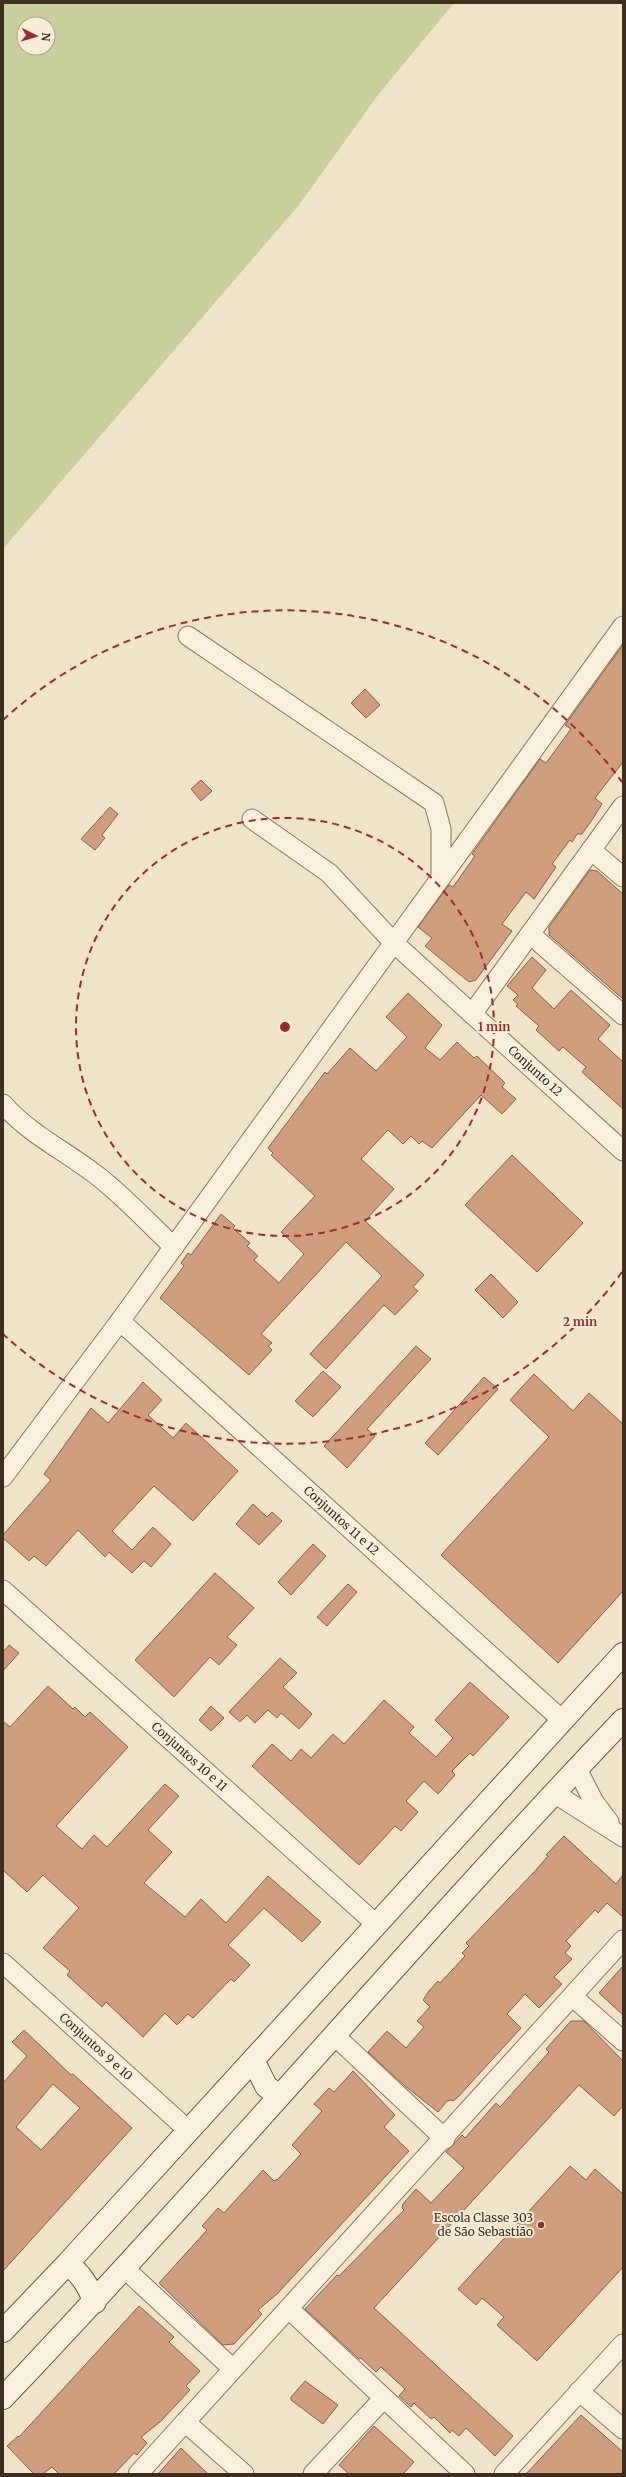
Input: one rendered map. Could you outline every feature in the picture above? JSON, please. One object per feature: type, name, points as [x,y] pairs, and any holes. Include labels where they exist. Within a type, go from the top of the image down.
[{"type":"street","points":[[3,1477],[174,1247],[623,626]]},
{"type":"street","points":[[188,636],[434,803],[441,829],[442,877]]},
{"type":"street","points":[[472,1014],[623,806]]},
{"type":"street","name":"Conjunto 12","points":[[252,820],[329,873],[394,943],[623,1151]]},
{"type":"street","points":[[591,850],[623,877]]},
{"type":"street","points":[[530,934],[623,1015]]},
{"type":"street","points":[[3,1104],[16,1117],[96,1175],[174,1247]]},
{"type":"street","name":"Conjuntos 11 e 12","points":[[120,1320],[562,1720]]},
{"type":"street","name":"Conjuntos 10 e 11","points":[[3,1590],[376,1924]]},
{"type":"street","points":[[3,2331],[67,2264],[623,1654]]},
{"type":"street","points":[[3,2398],[95,2302],[278,2096],[576,1769],[623,1720]]},
{"type":"street","points":[[576,1769],[594,1802],[620,1834]]},
{"type":"street","points":[[554,1793],[620,1834]]},
{"type":"street","points":[[138,2474],[232,2368],[289,2309],[445,2139],[623,1940]]},
{"type":"street","name":"Conjuntos 9 e 10","points":[[3,1963],[188,2130]]},
{"type":"street","points":[[572,1997],[623,2041]]},
{"type":"street","points":[[334,2035],[445,2139]]},
{"type":"street","points":[[253,2060],[266,2086],[278,2096]]},
{"type":"street","points":[[67,2264],[76,2269],[87,2284],[95,2302]]},
{"type":"street","points":[[124,2268],[232,2368]]},
{"type":"street","points":[[289,2309],[383,2399],[465,2474]]},
{"type":"street","points":[[504,2474],[623,2344]]},
{"type":"street","points":[[579,2391],[623,2429]]},
{"type":"street","points":[[312,2474],[383,2399]]},
{"type":"street","points":[[185,2422],[244,2474]]},
{"type":"green space","points":[[3,3],[454,3],[378,95],[299,205],[3,549]]},
{"type":"building","points":[[623,645],[623,762],[595,798],[602,804],[592,820],[582,834],[577,834],[572,842],[570,840],[552,864],[556,867],[534,899],[526,892],[502,924],[512,931],[476,980],[469,982],[425,946],[432,938],[418,927],[449,885],[453,887],[475,856],[472,854],[540,759],[546,763],[571,729],[565,725]]},
{"type":"building","points":[[365,689],[380,705],[366,718],[351,703]]},
{"type":"building","points":[[201,780],[212,791],[201,801],[191,789]]},
{"type":"building","points":[[110,807],[118,814],[102,835],[105,838],[95,850],[81,839]]},
{"type":"building","points":[[590,870],[597,871],[623,894],[623,999],[549,935],[549,927]]},
{"type":"building","points":[[532,957],[546,970],[532,988],[554,1009],[571,990],[610,1025],[598,1039],[623,1062],[623,1109],[582,1072],[586,1067],[563,1047],[559,1051],[536,1030],[539,1026],[516,1006],[518,1004],[513,1000],[518,995],[507,986]]},
{"type":"building","points":[[408,993],[442,1025],[425,1048],[440,1060],[457,1042],[474,1058],[477,1056],[505,1083],[502,1087],[516,1099],[502,1114],[481,1095],[432,1148],[422,1141],[419,1144],[411,1136],[403,1144],[388,1130],[361,1159],[394,1189],[365,1221],[424,1275],[413,1287],[418,1291],[395,1315],[384,1305],[326,1369],[310,1354],[382,1276],[346,1242],[261,1334],[272,1343],[268,1346],[272,1350],[249,1375],[160,1298],[184,1266],[181,1263],[188,1253],[191,1255],[221,1214],[235,1226],[233,1228],[250,1243],[247,1246],[258,1256],[254,1260],[279,1283],[304,1254],[281,1232],[315,1196],[271,1155],[273,1153],[268,1148],[325,1072],[327,1074],[350,1048],[376,1071],[407,1037],[386,1017]]},
{"type":"building","points":[[512,1155],[583,1223],[537,1272],[465,1205]]},
{"type":"building","points":[[491,1274],[518,1302],[503,1318],[475,1290]]},
{"type":"building","points":[[416,1346],[431,1359],[367,1429],[375,1436],[347,1468],[324,1446]]},
{"type":"building","points":[[323,1371],[341,1387],[313,1417],[295,1401]]},
{"type":"building","points":[[534,1374],[573,1411],[589,1393],[623,1424],[623,1591],[558,1663],[441,1555],[549,1437],[510,1400]]},
{"type":"building","points":[[484,1377],[498,1389],[438,1455],[425,1443]]},
{"type":"building","points":[[143,1382],[162,1400],[148,1415],[173,1438],[186,1423],[238,1471],[193,1521],[154,1486],[112,1531],[132,1550],[153,1527],[171,1544],[151,1567],[144,1561],[132,1573],[109,1552],[105,1557],[78,1530],[46,1566],[34,1556],[29,1561],[3,1538],[3,1535],[51,1480],[44,1474],[91,1408],[108,1423]]},
{"type":"building","points":[[253,1504],[267,1517],[272,1512],[282,1521],[259,1545],[236,1524]]},
{"type":"building","points":[[313,1544],[326,1556],[291,1595],[278,1582]]},
{"type":"building","points":[[215,1573],[254,1608],[227,1637],[237,1645],[219,1665],[210,1657],[174,1697],[135,1660]]},
{"type":"building","points":[[348,1584],[357,1592],[327,1626],[317,1617]]},
{"type":"building","points":[[9,1645],[19,1653],[3,1671],[3,1652]]},
{"type":"building","points":[[280,1658],[297,1673],[283,1687],[312,1714],[299,1729],[281,1713],[277,1718],[268,1710],[255,1723],[247,1715],[240,1722],[229,1712]]},
{"type":"building","points":[[470,1682],[509,1717],[473,1756],[470,1753],[452,1771],[455,1775],[438,1794],[424,1781],[406,1801],[418,1812],[401,1831],[395,1826],[359,1865],[252,1766],[272,1744],[291,1761],[301,1749],[311,1758],[333,1734],[344,1744],[384,1700],[414,1727],[409,1733],[436,1757],[453,1738],[435,1720]]},
{"type":"building","points":[[48,1686],[73,1709],[75,1707],[85,1717],[90,1712],[128,1747],[56,1826],[82,1849],[94,1835],[107,1847],[165,1784],[179,1796],[148,1830],[172,1852],[144,1883],[185,1917],[201,1899],[226,1923],[268,1876],[321,1922],[302,1942],[264,1908],[228,1945],[250,1965],[234,1982],[231,1979],[193,2018],[188,2014],[177,2025],[165,2013],[143,2037],[106,2002],[102,2007],[67,1975],[70,1971],[43,1948],[79,1908],[43,1875],[27,1892],[3,1870],[3,1721],[10,1727]]},
{"type":"building","points":[[211,1706],[224,1718],[211,1731],[199,1720]]},
{"type":"building","points":[[564,1836],[616,1884],[623,1875],[623,1917],[607,1903],[598,1913],[595,1910],[566,1941],[571,1946],[565,1953],[572,1959],[554,1977],[562,1984],[539,2008],[525,1994],[507,2014],[521,2028],[458,2097],[453,2101],[447,2101],[438,2112],[405,2086],[368,2052],[387,2031],[406,2048],[424,2027],[417,2021],[430,2007],[423,2000],[429,1991],[438,1981],[440,1983],[465,1956],[462,1953],[469,1946],[466,1943],[535,1871],[548,1856],[546,1855]]},
{"type":"building","points":[[623,1966],[623,2015],[599,1993]]},
{"type":"building","points":[[571,2021],[584,2021],[623,2061],[623,2106],[614,2116],[579,2085],[374,2308],[513,2436],[495,2456],[466,2428],[459,2436],[452,2430],[450,2433],[434,2417],[431,2419],[414,2403],[411,2407],[399,2396],[405,2389],[381,2367],[376,2372],[361,2358],[359,2359],[305,2309],[337,2275],[339,2276],[404,2210],[402,2208],[403,2204],[416,2189],[431,2203],[464,2168],[446,2152],[462,2135],[465,2138],[496,2103],[500,2107],[549,2052],[546,2049]]},
{"type":"building","points":[[24,2030],[71,2075],[73,2074],[132,2128],[3,2271],[3,2083],[27,2056],[12,2042]],"holes":[[[53,2084],[80,2108],[41,2150],[16,2127]]]},
{"type":"building","points":[[353,2071],[395,2115],[384,2127],[409,2151],[277,2294],[258,2310],[262,2314],[234,2344],[223,2345],[159,2283],[207,2230],[202,2226],[218,2208],[224,2213],[263,2170],[274,2181],[278,2179],[301,2154],[292,2145],[322,2111],[314,2104],[329,2088],[334,2092]]},
{"type":"building","points":[[570,2166],[586,2180],[595,2169],[623,2194],[623,2267],[537,2361],[497,2325],[504,2317],[482,2298],[476,2305],[458,2289]]},
{"type":"building","points":[[139,2306],[174,2337],[169,2342],[200,2371],[186,2386],[190,2390],[160,2422],[141,2437],[147,2443],[137,2455],[134,2453],[114,2474],[59,2474],[52,2467],[43,2474],[34,2474],[7,2446],[18,2436],[19,2437]]},
{"type":"building","points":[[305,2381],[338,2405],[323,2424],[291,2400],[291,2397]]},
{"type":"building","points":[[581,2415],[623,2452],[623,2474],[526,2474]]},
{"type":"building","points":[[374,2426],[414,2462],[403,2474],[349,2474],[339,2465]]},
{"type":"building","points":[[181,2448],[208,2474],[158,2474]]},
{"type":"place","name":"Escola Classe 303 de São Sebastião","points":[[541,2225]]}]
